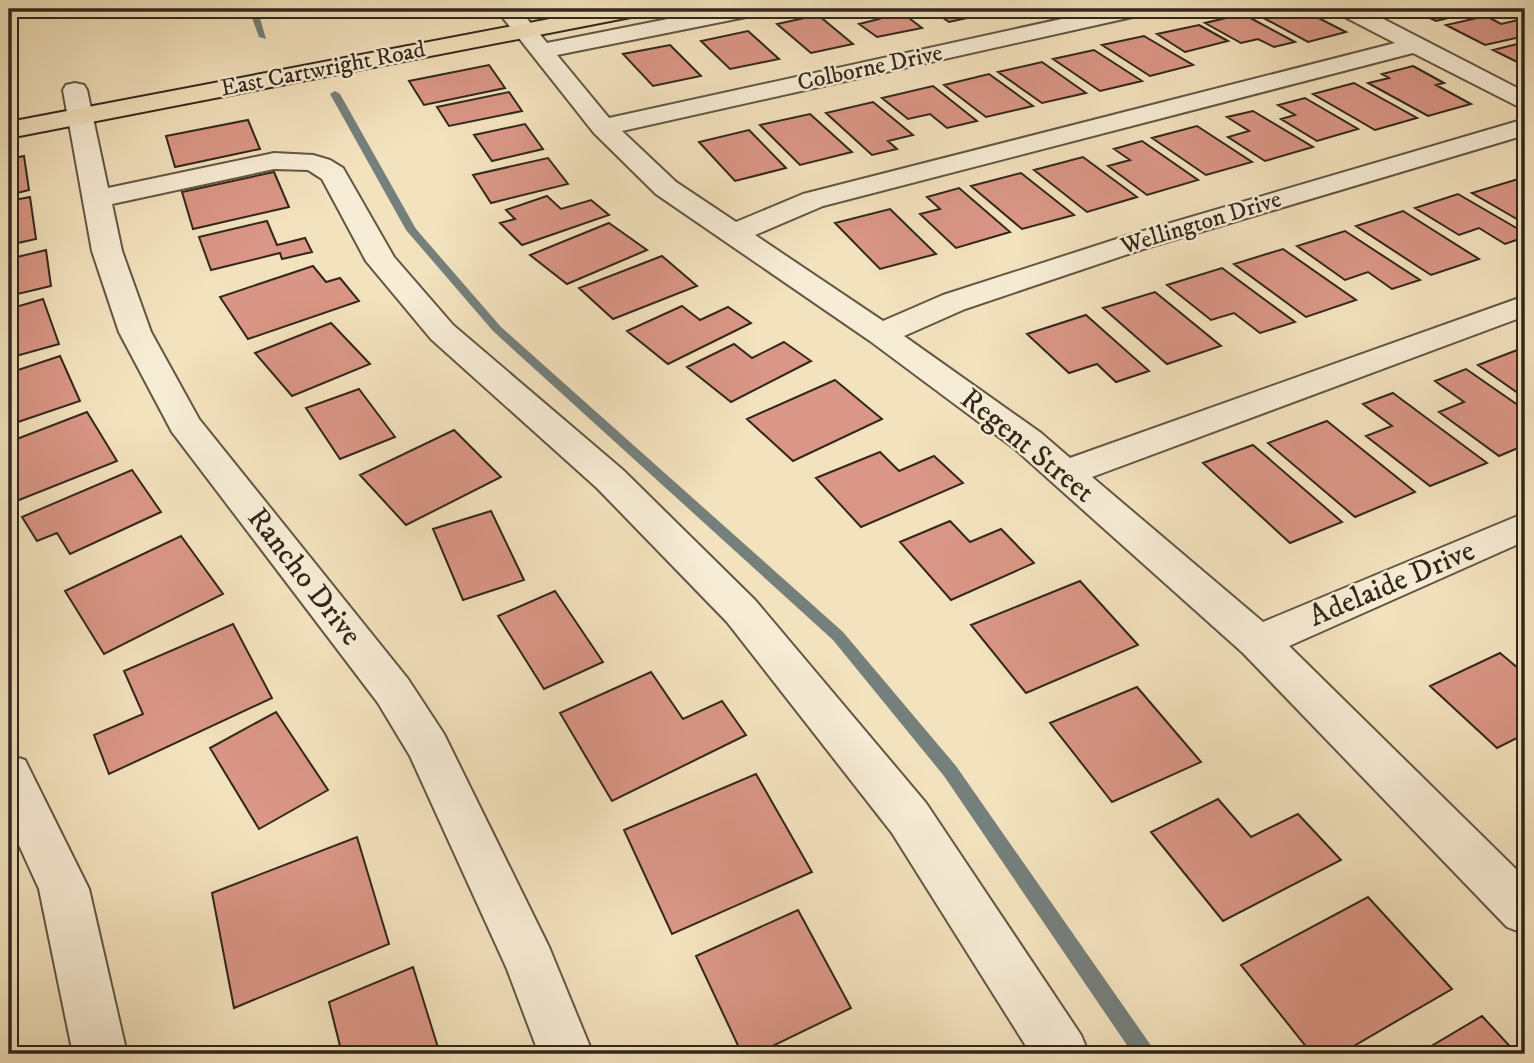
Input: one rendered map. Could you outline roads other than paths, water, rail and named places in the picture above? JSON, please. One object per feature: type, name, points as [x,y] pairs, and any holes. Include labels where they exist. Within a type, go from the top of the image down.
[{"type":"main road","name":"East Cartwright Road","points":[[9,130],[76,97],[513,23],[636,9]]},
{"type":"street","points":[[513,23],[751,9]]},
{"type":"street","name":"Colborne Drive","points":[[603,127],[1137,9]]},
{"type":"street","points":[[1348,9],[1525,102]]},
{"type":"street","name":"Regent Street","points":[[513,23],[603,127],[666,188],[881,334],[1028,441],[1258,642],[1525,911]]},
{"type":"street","points":[[734,234],[813,200],[1416,45]]},
{"type":"street","name":"Rancho Drive","points":[[76,97],[107,251],[135,332],[184,424],[393,691],[428,747],[531,964],[566,1054]]},
{"type":"street","name":"Wellington Drive","points":[[881,334],[954,302],[1133,243],[1525,127]]},
{"type":"street","points":[[96,199],[274,161],[325,166],[333,174],[381,261],[442,332],[610,479],[741,611],[909,818],[1062,1054]]},
{"type":"street","points":[[1065,473],[1525,305]]},
{"type":"street","name":"Adelaide Drive","points":[[1258,642],[1525,526]]},
{"type":"street","points":[[9,774],[64,888],[100,1054]]},
{"type":"waterway","points":[[259,9],[255,15],[263,37]]},
{"type":"waterway","points":[[335,94],[411,230],[497,329],[838,636],[950,771],[1145,1054]]}]
